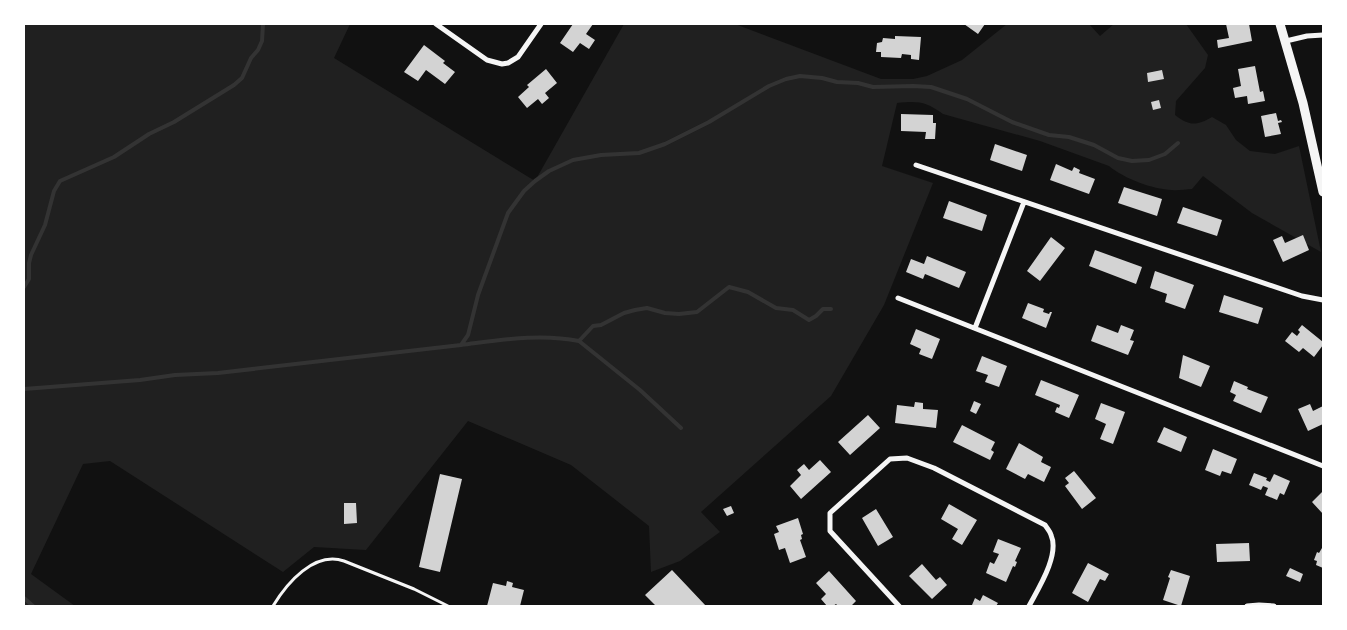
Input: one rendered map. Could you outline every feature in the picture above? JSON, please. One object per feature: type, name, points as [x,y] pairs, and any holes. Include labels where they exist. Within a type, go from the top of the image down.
[{"type":"main road","points":[[1280,24],[1303,103],[1323,192]]},
{"type":"street","points":[[436,24],[487,60],[502,64],[518,57],[541,24]]},
{"type":"street","points":[[1286,41],[1307,36],[1323,35]]},
{"type":"street","points":[[916,165],[1302,296],[1323,300]]},
{"type":"street","points":[[975,328],[1024,202]]},
{"type":"street","points":[[898,298],[1323,466]]},
{"type":"street","points":[[899,606],[830,531],[830,513],[890,459],[907,458],[934,468],[1045,525],[1052,536],[1053,550],[1049,569],[1029,606]]},
{"type":"street","points":[[1247,606],[1274,606]]},
{"type":"lane","points":[[273,606],[284,590],[299,575],[321,560],[332,558],[414,589],[448,606]]},
{"type":"shaded area","points":[[24,24],[350,24],[334,58],[535,181],[624,24],[735,24],[881,79],[913,79],[927,76],[962,60],[1007,24],[1089,24],[1100,36],[1114,24],[1186,24],[1208,55],[1205,68],[1176,101],[1175,115],[1193,124],[1212,117],[1226,125],[1236,140],[1250,151],[1275,154],[1299,146],[1321,252],[1252,213],[1203,176],[1192,189],[1156,188],[1131,179],[1109,166],[1040,141],[943,114],[921,103],[897,103],[882,166],[933,183],[884,305],[831,396],[701,512],[720,532],[680,561],[651,572],[649,526],[571,465],[468,421],[366,550],[314,547],[283,572],[110,461],[83,464],[31,574],[75,606],[24,606]]},
{"type":"building","points":[[573,24],[593,24],[586,34],[595,40],[589,49],[580,43],[573,52],[560,43]]},
{"type":"building","points":[[964,24],[985,24],[978,34]]},
{"type":"building","points":[[1226,24],[1249,24],[1252,41],[1218,48],[1217,40],[1229,38]]},
{"type":"building","points":[[895,36],[921,37],[919,60],[911,59],[911,55],[902,54],[901,58],[881,57],[881,52],[876,52],[877,43],[882,42],[883,38],[895,39]]},
{"type":"building","points":[[424,45],[445,61],[443,63],[455,72],[445,84],[426,70],[418,81],[404,72]]},
{"type":"building","points":[[1255,66],[1260,92],[1263,91],[1265,101],[1248,104],[1247,96],[1235,98],[1233,88],[1241,86],[1238,69]]},
{"type":"building","points":[[546,69],[557,83],[545,93],[549,98],[542,104],[538,99],[527,108],[518,97],[529,87],[527,85]]},
{"type":"building","points":[[1162,70],[1164,79],[1148,82],[1147,73]]},
{"type":"building","points":[[1159,100],[1161,108],[1153,110],[1151,102]]},
{"type":"building","points":[[1276,113],[1278,121],[1281,120],[1282,122],[1278,123],[1281,134],[1265,137],[1261,116]]},
{"type":"building","points":[[901,114],[933,115],[933,123],[936,123],[935,139],[925,139],[926,132],[901,131]]},
{"type":"building","points":[[995,144],[1027,155],[1022,171],[990,160]]},
{"type":"building","points":[[1056,164],[1072,171],[1074,167],[1080,170],[1079,173],[1095,179],[1089,194],[1050,180]]},
{"type":"building","points":[[1124,187],[1162,199],[1157,216],[1118,203]]},
{"type":"building","points":[[949,201],[987,215],[982,231],[943,218]]},
{"type":"building","points":[[1183,207],[1222,220],[1217,236],[1177,223]]},
{"type":"building","points":[[1303,235],[1309,250],[1283,262],[1273,240],[1282,236],[1285,243]]},
{"type":"building","points":[[1051,237],[1065,248],[1040,281],[1027,271]]},
{"type":"building","points":[[1095,250],[1142,267],[1136,284],[1089,266]]},
{"type":"building","points":[[927,256],[966,272],[959,288],[925,274],[923,279],[906,272],[911,259],[924,264]]},
{"type":"building","points":[[1155,271],[1194,285],[1185,309],[1165,302],[1167,294],[1150,288]]},
{"type":"building","points":[[1224,295],[1263,308],[1258,324],[1219,312]]},
{"type":"building","points":[[1028,303],[1044,309],[1043,312],[1049,314],[1052,312],[1046,328],[1022,318]]},
{"type":"building","points":[[1097,325],[1118,333],[1121,325],[1134,330],[1130,340],[1134,341],[1128,355],[1091,341]]},
{"type":"building","points":[[1302,325],[1323,342],[1323,345],[1314,357],[1303,348],[1299,352],[1285,341],[1292,332],[1297,336],[1300,332],[1298,330]]},
{"type":"building","points":[[916,329],[940,339],[932,359],[919,354],[921,349],[910,344]]},
{"type":"building","points":[[1183,355],[1210,366],[1201,387],[1179,378]]},
{"type":"building","points":[[982,356],[1007,366],[999,387],[985,382],[988,375],[976,371]]},
{"type":"building","points":[[1041,380],[1079,395],[1069,418],[1055,412],[1060,405],[1035,395]]},
{"type":"building","points":[[1234,381],[1248,387],[1247,389],[1268,397],[1261,413],[1233,401],[1236,395],[1230,392]]},
{"type":"building","points":[[974,401],[981,404],[976,414],[970,411]]},
{"type":"building","points":[[915,402],[923,403],[923,409],[938,410],[936,428],[895,423],[897,405],[914,407]]},
{"type":"building","points":[[1101,403],[1125,412],[1113,444],[1100,439],[1106,424],[1095,419]]},
{"type":"building","points":[[1310,404],[1313,411],[1323,406],[1323,424],[1308,431],[1298,409]]},
{"type":"building","points":[[868,415],[880,428],[850,455],[838,442]]},
{"type":"building","points":[[962,425],[995,442],[991,450],[994,452],[990,460],[953,442]]},
{"type":"building","points":[[1164,427],[1187,437],[1181,452],[1157,442]]},
{"type":"building","points":[[1019,443],[1043,457],[1041,462],[1051,467],[1044,482],[1028,474],[1025,479],[1006,469]]},
{"type":"building","points":[[1213,449],[1237,459],[1231,474],[1222,471],[1220,476],[1205,470]]},
{"type":"building","points":[[820,460],[831,472],[801,499],[790,486],[801,475],[797,470],[804,464],[809,470]]},
{"type":"building","points":[[1074,471],[1096,498],[1082,509],[1065,486],[1069,483],[1065,478]]},
{"type":"building","points":[[1254,473],[1267,478],[1266,480],[1270,482],[1274,474],[1290,481],[1284,495],[1280,493],[1277,500],[1265,495],[1268,488],[1263,486],[1261,490],[1249,485]]},
{"type":"building","points":[[440,474],[462,479],[440,572],[419,567]]},
{"type":"building","points":[[1323,491],[1323,514],[1312,502]]},
{"type":"building","points":[[344,503],[356,503],[357,523],[344,524]]},
{"type":"building","points":[[949,504],[977,520],[962,545],[952,539],[958,529],[941,519]]},
{"type":"building","points":[[731,506],[734,513],[727,516],[723,509]]},
{"type":"building","points":[[876,509],[893,537],[878,546],[862,518]]},
{"type":"building","points":[[798,518],[803,534],[800,540],[806,557],[790,563],[785,548],[779,550],[774,534],[779,532],[776,526]]},
{"type":"building","points":[[998,539],[1021,548],[1015,561],[1017,562],[1015,567],[1013,566],[1006,582],[986,573],[990,562],[994,564],[999,554],[993,552]]},
{"type":"building","points":[[1249,543],[1250,561],[1217,562],[1216,544]]},
{"type":"building","points":[[1322,548],[1323,568],[1316,565],[1317,561],[1314,560],[1317,552],[1319,553]]},
{"type":"building","points":[[1088,563],[1109,574],[1105,581],[1100,579],[1088,602],[1072,593]]},
{"type":"building","points":[[922,564],[936,580],[940,577],[947,585],[932,599],[909,576]]},
{"type":"building","points":[[1290,568],[1303,574],[1300,582],[1286,576]]},
{"type":"building","points":[[672,570],[706,606],[656,606],[645,595]]},
{"type":"building","points":[[1171,570],[1190,576],[1181,606],[1163,600]]},
{"type":"building","points":[[829,571],[856,601],[851,606],[838,606],[836,604],[827,606],[821,599],[826,594],[816,583]]},
{"type":"building","points":[[507,581],[513,583],[512,587],[524,590],[520,606],[487,606],[493,583],[506,586]]},
{"type":"building","points":[[983,595],[998,603],[996,606],[972,605],[975,598],[980,601]]},
{"type":"waterway","points":[[24,287],[29,279],[31,255],[45,225],[54,191],[60,181],[114,157],[149,134],[174,122],[234,85],[242,78],[251,58],[258,50],[262,41],[263,24]]},
{"type":"waterway","points":[[24,389],[140,380],[175,375],[218,373],[461,345],[468,335],[478,295],[508,213],[524,191],[535,181],[549,171],[573,160],[601,155],[639,153],[665,144],[709,122],[769,86],[800,76],[822,78],[837,82],[858,83],[873,87],[931,87],[967,99],[1012,122],[1049,135],[1069,137],[1094,145],[1118,158],[1132,161],[1149,160],[1165,154],[1178,143]]},
{"type":"waterway","points":[[461,345],[535,337],[579,341],[593,326],[601,325],[624,313],[635,310],[647,308],[665,313],[679,314],[697,312],[729,287],[748,292],[776,308],[793,310],[809,320],[823,309],[831,309]]},
{"type":"waterway","points":[[579,341],[640,390],[681,428]]},
{"type":"waterway","points":[[24,598],[33,606]]}]
